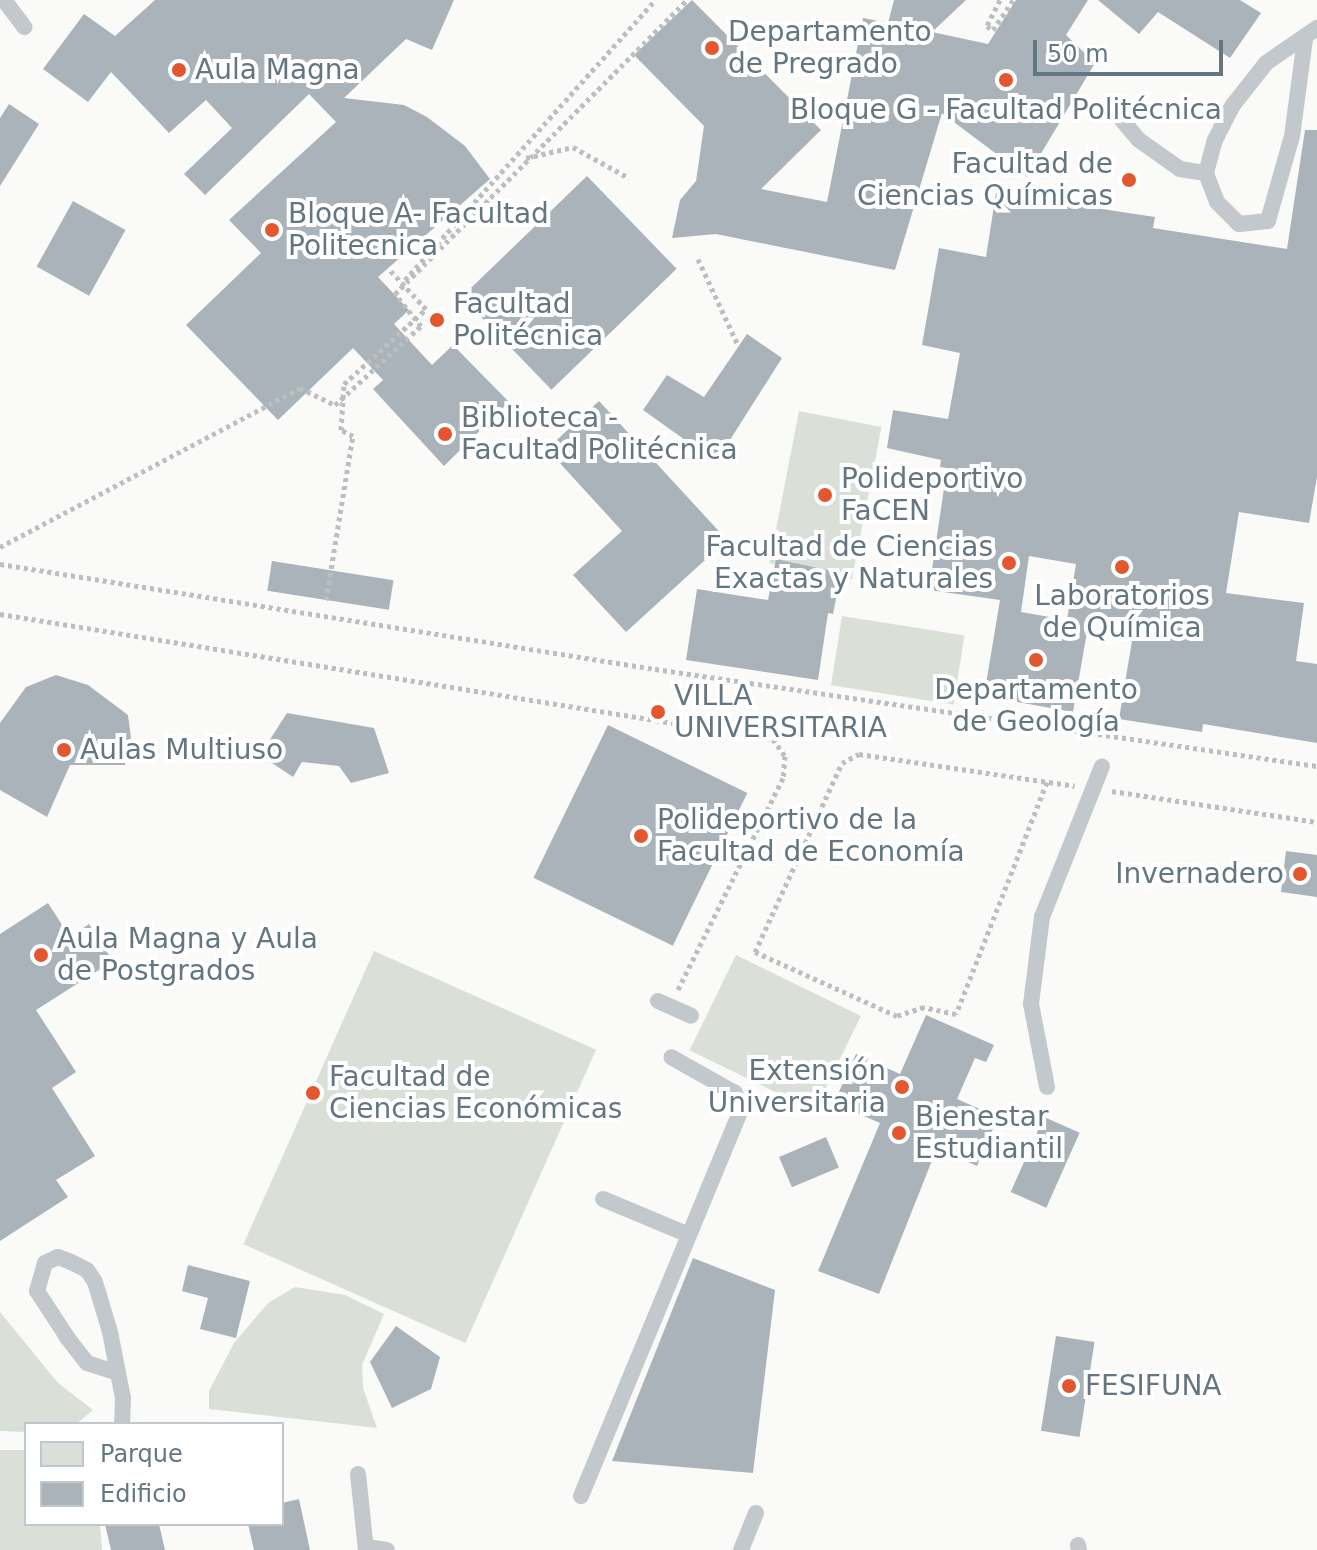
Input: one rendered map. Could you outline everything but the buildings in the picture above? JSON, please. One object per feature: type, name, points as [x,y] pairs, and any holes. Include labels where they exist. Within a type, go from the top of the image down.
[{"type":"lane","points":[[4,0],[24,27]]},
{"type":"lane","points":[[1311,33],[1292,136],[1268,221],[1239,224],[1217,202],[1206,173],[1215,140],[1233,105],[1266,63],[1311,33]]},
{"type":"lane","points":[[1122,120],[1139,140],[1180,169],[1206,173]]},
{"type":"lane","points":[[1047,1087],[1031,1004],[1042,917],[1102,766]]},
{"type":"lane","points":[[664,1004],[691,1016]]},
{"type":"lane","points":[[581,1496],[742,1108],[735,1093],[671,1057]]},
{"type":"lane","points":[[603,1199],[689,1235]]},
{"type":"lane","points":[[118,1373],[87,1363],[67,1337],[37,1291],[45,1263],[58,1257],[87,1270],[100,1295],[118,1373],[122,1422]]},
{"type":"lane","points":[[358,1474],[366,1548],[387,1550]]},
{"type":"lane","points":[[741,1550],[756,1513]]},
{"type":"path","points":[[0,547],[300,388],[335,405],[421,326],[395,294],[655,0]]},
{"type":"path","points":[[403,284],[525,158],[687,0]]},
{"type":"path","points":[[1000,0],[987,26],[993,30],[1013,0]]},
{"type":"path","points":[[525,158],[573,147],[629,178]]},
{"type":"path","points":[[698,259],[738,345]]},
{"type":"path","points":[[388,268],[426,309],[416,320]]},
{"type":"path","points":[[326,600],[353,436],[341,430],[343,397]]},
{"type":"path","points":[[0,564],[655,669],[1317,766]]},
{"type":"path","points":[[0,614],[773,739],[785,756],[783,778],[664,1004]]},
{"type":"path","points":[[859,754],[842,763],[755,952],[897,1016],[924,1007],[956,1014],[1047,782]]},
{"type":"green space","name":"Polideportivo FaCEN","points":[[799,411],[881,427],[852,579],[769,563]]},
{"type":"green space","points":[[842,616],[964,635],[954,705],[831,685]]},
{"type":"green space","points":[[374,951],[596,1050],[465,1343],[243,1244]]},
{"type":"green space","points":[[736,955],[861,1016],[814,1111],[690,1050]]},
{"type":"green space","points":[[295,1287],[345,1295],[384,1314],[362,1365],[363,1388],[377,1428],[209,1409],[209,1391],[234,1343],[268,1303]]},
{"type":"green space","points":[[0,1312],[58,1383],[93,1410],[78,1422],[24,1422],[24,1432],[0,1431]]},
{"type":"green space","points":[[0,1450],[24,1450],[24,1526],[100,1526],[102,1550],[0,1550]]},
{"type":"place","name":"Departamento de Pregrado","points":[[712,48]]},
{"type":"place","name":"Aula Magna","points":[[179,70]]},
{"type":"place","name":"Bloque G - Facultad Politécnica","points":[[1006,80]]},
{"type":"place","name":"Facultad de Ciencias Químicas","points":[[1129,180]]},
{"type":"place","name":"Bloque A- Facultad Politecnica","points":[[272,230]]},
{"type":"place","name":"Facultad Politécnica","points":[[437,320]]},
{"type":"place","name":"Biblioteca - Facultad Politécnica","points":[[445,434]]},
{"type":"place","name":"Polideportivo FaCEN","points":[[825,495]]},
{"type":"place","name":"Facultad de Ciencias Exactas y Naturales","points":[[1009,563]]},
{"type":"place","name":"Laboratorios de Química","points":[[1122,567]]},
{"type":"place","name":"Departamento de Geología","points":[[1036,660]]},
{"type":"place","name":"VILLA UNIVERSITARIA","points":[[658,712]]},
{"type":"place","name":"Aulas Multiuso","points":[[64,750]]},
{"type":"place","name":"Polideportivo de la Facultad de Economía","points":[[641,836]]},
{"type":"place","name":"Invernadero","points":[[1300,874]]},
{"type":"place","name":"Aula Magna y Aula de Postgrados","points":[[41,955]]},
{"type":"place","name":"Extensión Universitaria","points":[[902,1087]]},
{"type":"place","name":"Facultad de Ciencias Económicas","points":[[313,1093]]},
{"type":"place","name":"Bienestar Estudiantil","points":[[899,1133]]},
{"type":"place","name":"FESIFUNA","points":[[1069,1386]]}]
